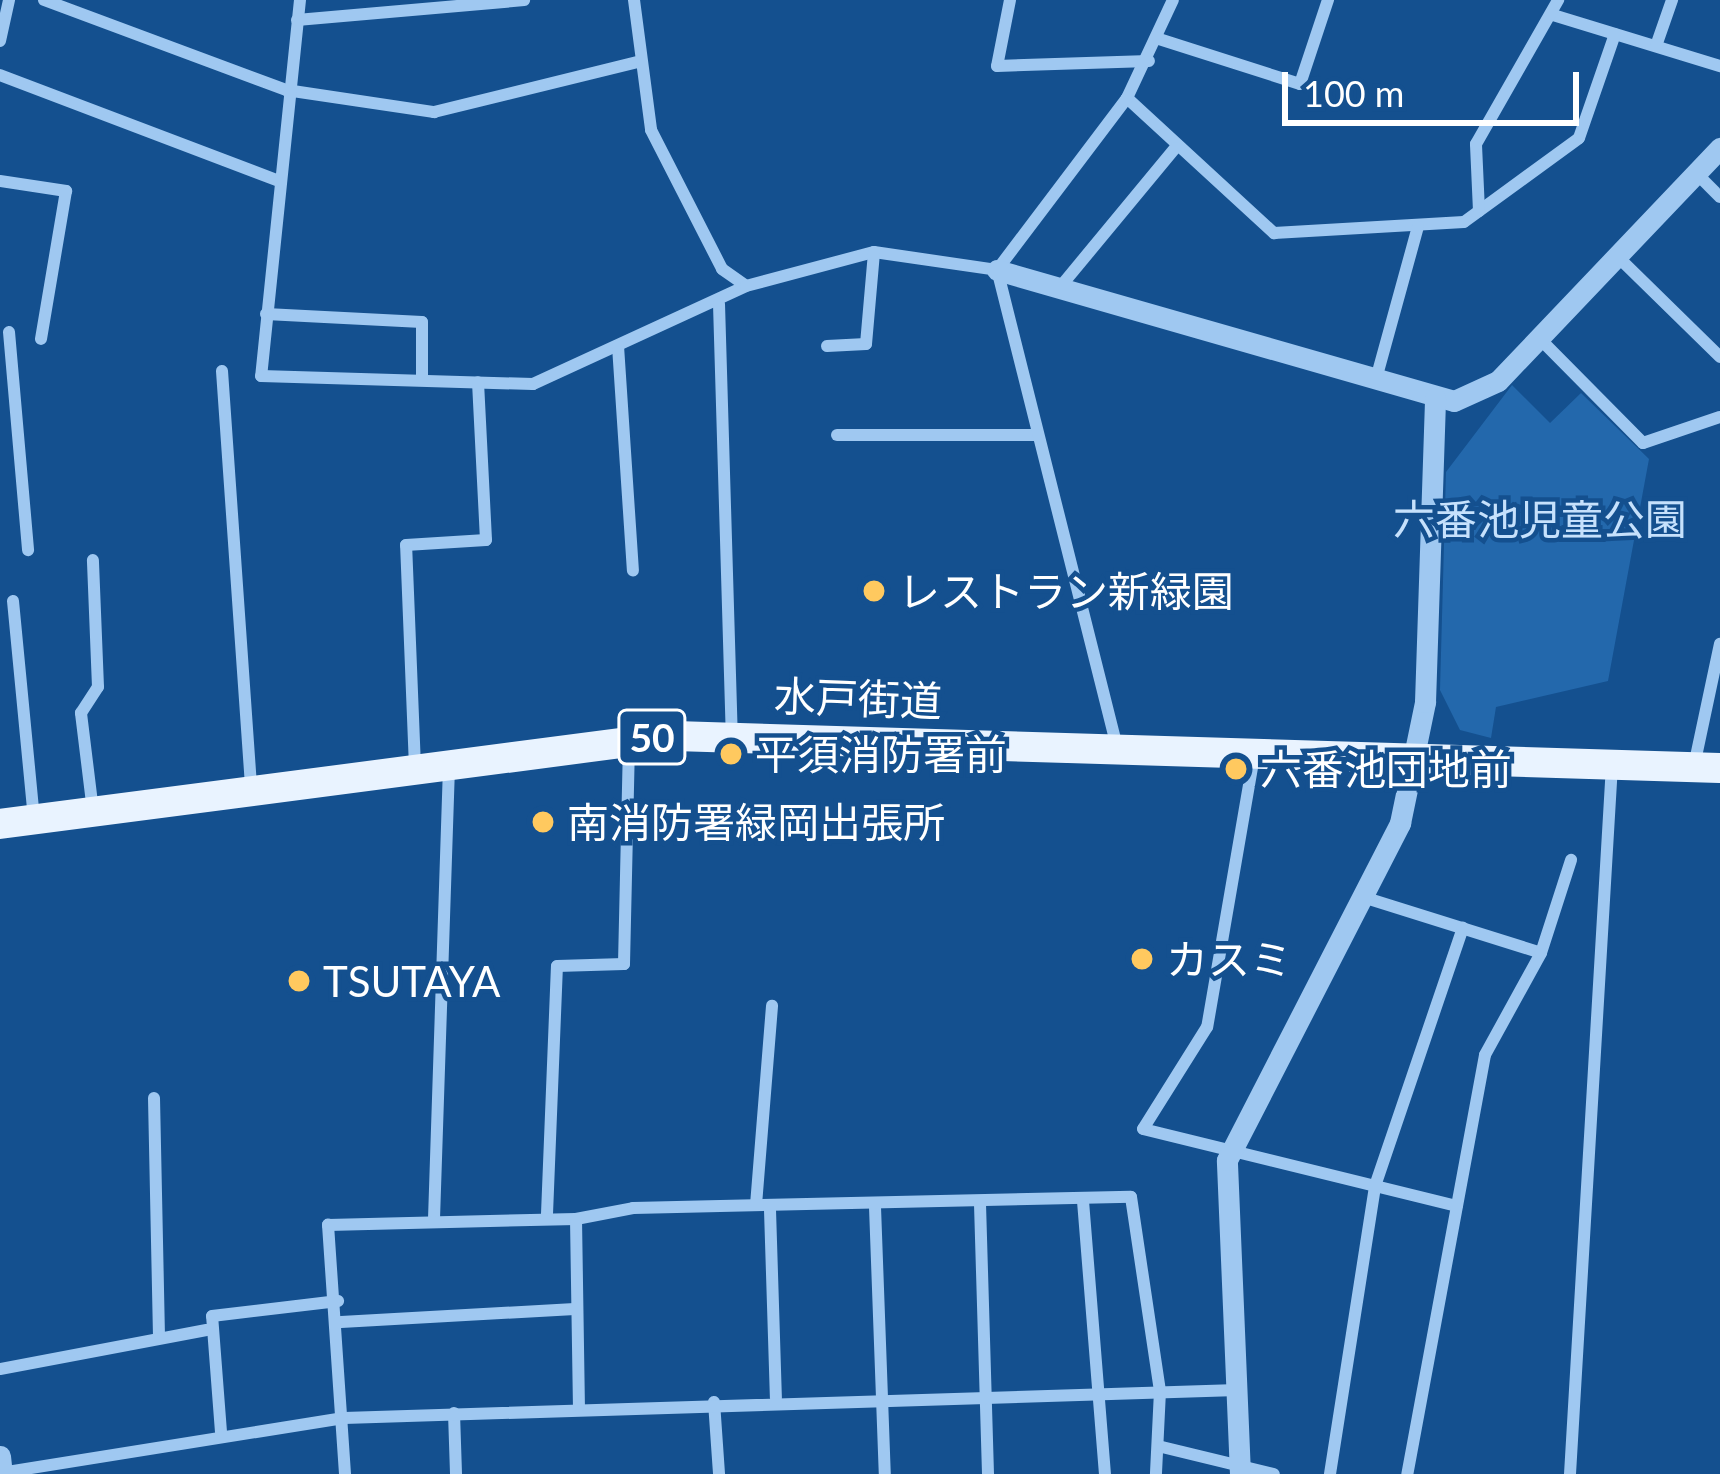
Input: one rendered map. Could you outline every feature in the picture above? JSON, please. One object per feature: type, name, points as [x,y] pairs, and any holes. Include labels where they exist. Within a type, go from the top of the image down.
[{"type":"main road","name":"水戸街道","points":[[0,824],[629,739],[732,736],[1707,768]]},
{"type":"street","points":[[0,41],[9,0]]},
{"type":"street","points":[[44,0],[286,90],[434,112],[637,62]]},
{"type":"street","points":[[285,0],[299,8],[524,0]]},
{"type":"street","points":[[634,0],[637,62],[651,130],[722,269],[746,286]]},
{"type":"street","points":[[1010,0],[997,66],[1149,61]]},
{"type":"street","points":[[997,270],[1127,98],[1149,61],[1173,0]]},
{"type":"street","points":[[1159,39],[1300,84],[1328,0]]},
{"type":"street","points":[[1479,211],[1476,144],[1558,0]]},
{"type":"street","points":[[1656,46],[1672,0]]},
{"type":"street","points":[[299,8],[286,90],[261,376],[533,384],[719,304],[746,286],[874,252],[997,270],[1061,286],[1435,398],[1477,396],[1540,340],[1720,148]]},
{"type":"street","points":[[1553,15],[1720,66]]},
{"type":"street","points":[[1127,98],[1175,148],[1274,232],[1418,227],[1479,211],[1580,138],[1615,34]]},
{"type":"street","points":[[0,75],[277,180]]},
{"type":"street","points":[[1061,286],[1175,148]]},
{"type":"street","points":[[1698,176],[1720,197]]},
{"type":"street","points":[[0,181],[66,190],[40,339]]},
{"type":"street","points":[[1376,379],[1418,227]]},
{"type":"street","points":[[826,346],[866,344],[874,252]]},
{"type":"street","points":[[1618,257],[1720,357]]},
{"type":"street","points":[[997,270],[1118,747]]},
{"type":"street","points":[[719,304],[732,736]]},
{"type":"street","points":[[266,314],[422,322],[422,380]]},
{"type":"street","points":[[9,332],[28,550]]},
{"type":"street","points":[[1540,340],[1643,442],[1720,417]]},
{"type":"street","points":[[618,346],[633,570]]},
{"type":"street","points":[[222,371],[251,792]]},
{"type":"street","points":[[416,768],[406,544],[486,541],[478,382]]},
{"type":"street","points":[[1241,1470],[1232,1149],[1366,898],[1400,823],[1425,702],[1435,398]]},
{"type":"street","points":[[837,435],[1038,435]]},
{"type":"street","points":[[93,560],[98,687],[81,713],[93,812]]},
{"type":"street","points":[[13,601],[34,820]]},
{"type":"street","points":[[1707,768],[1720,644]]},
{"type":"street","points":[[547,1214],[557,966],[624,964],[629,739]]},
{"type":"street","points":[[1255,752],[1207,1027],[1143,1129],[1457,1206]]},
{"type":"street","points":[[434,1219],[449,763]]},
{"type":"street","points":[[1570,1474],[1612,764]]},
{"type":"street","points":[[1407,1474],[1485,1054],[1540,953],[1571,860]]},
{"type":"street","points":[[1366,898],[1540,953]]},
{"type":"street","points":[[1330,1474],[1376,1186],[1463,928]]},
{"type":"street","points":[[772,1006],[763,1207],[776,1398]]},
{"type":"street","points":[[154,1098],[159,1336]]},
{"type":"street","points":[[345,1474],[341,1322],[328,1225],[547,1214],[576,1220],[763,1207],[1131,1197],[1160,1391],[1162,1447],[1156,1474]]},
{"type":"street","points":[[1083,1201],[1104,1391],[1105,1474]]},
{"type":"street","points":[[980,1204],[988,1474]]},
{"type":"street","points":[[875,1207],[885,1474]]},
{"type":"street","points":[[576,1220],[579,1406]]},
{"type":"street","points":[[221,1432],[206,1330],[212,1316],[338,1300]]},
{"type":"street","points":[[341,1322],[575,1309]]},
{"type":"street","points":[[0,1369],[206,1330]]},
{"type":"street","points":[[0,1456],[1,1473],[221,1432],[344,1418],[988,1390],[1238,1390]]},
{"type":"street","points":[[714,1402],[719,1474]]},
{"type":"street","points":[[454,1413],[456,1474]]},
{"type":"street","points":[[1162,1447],[1241,1470],[1274,1474]]},
{"type":"street","points":[[78,1457],[80,1474]]},
{"type":"green space","name":"六番池児童公園","points":[[1512,385],[1550,423],[1581,393],[1649,459],[1608,681],[1496,707],[1491,738],[1460,730],[1440,690],[1446,472]]},
{"type":"place","name":"レストラン新緑園","points":[[874,591]]},
{"type":"place","name":"平須消防署前","points":[[731,754]]},
{"type":"place","name":"六番池団地前","points":[[1236,769]]},
{"type":"place","name":"南消防署緑岡出張所","points":[[543,822]]},
{"type":"place","name":"カスミ","points":[[1142,959]]},
{"type":"place","name":"TSUTAYA","points":[[299,981]]}]
